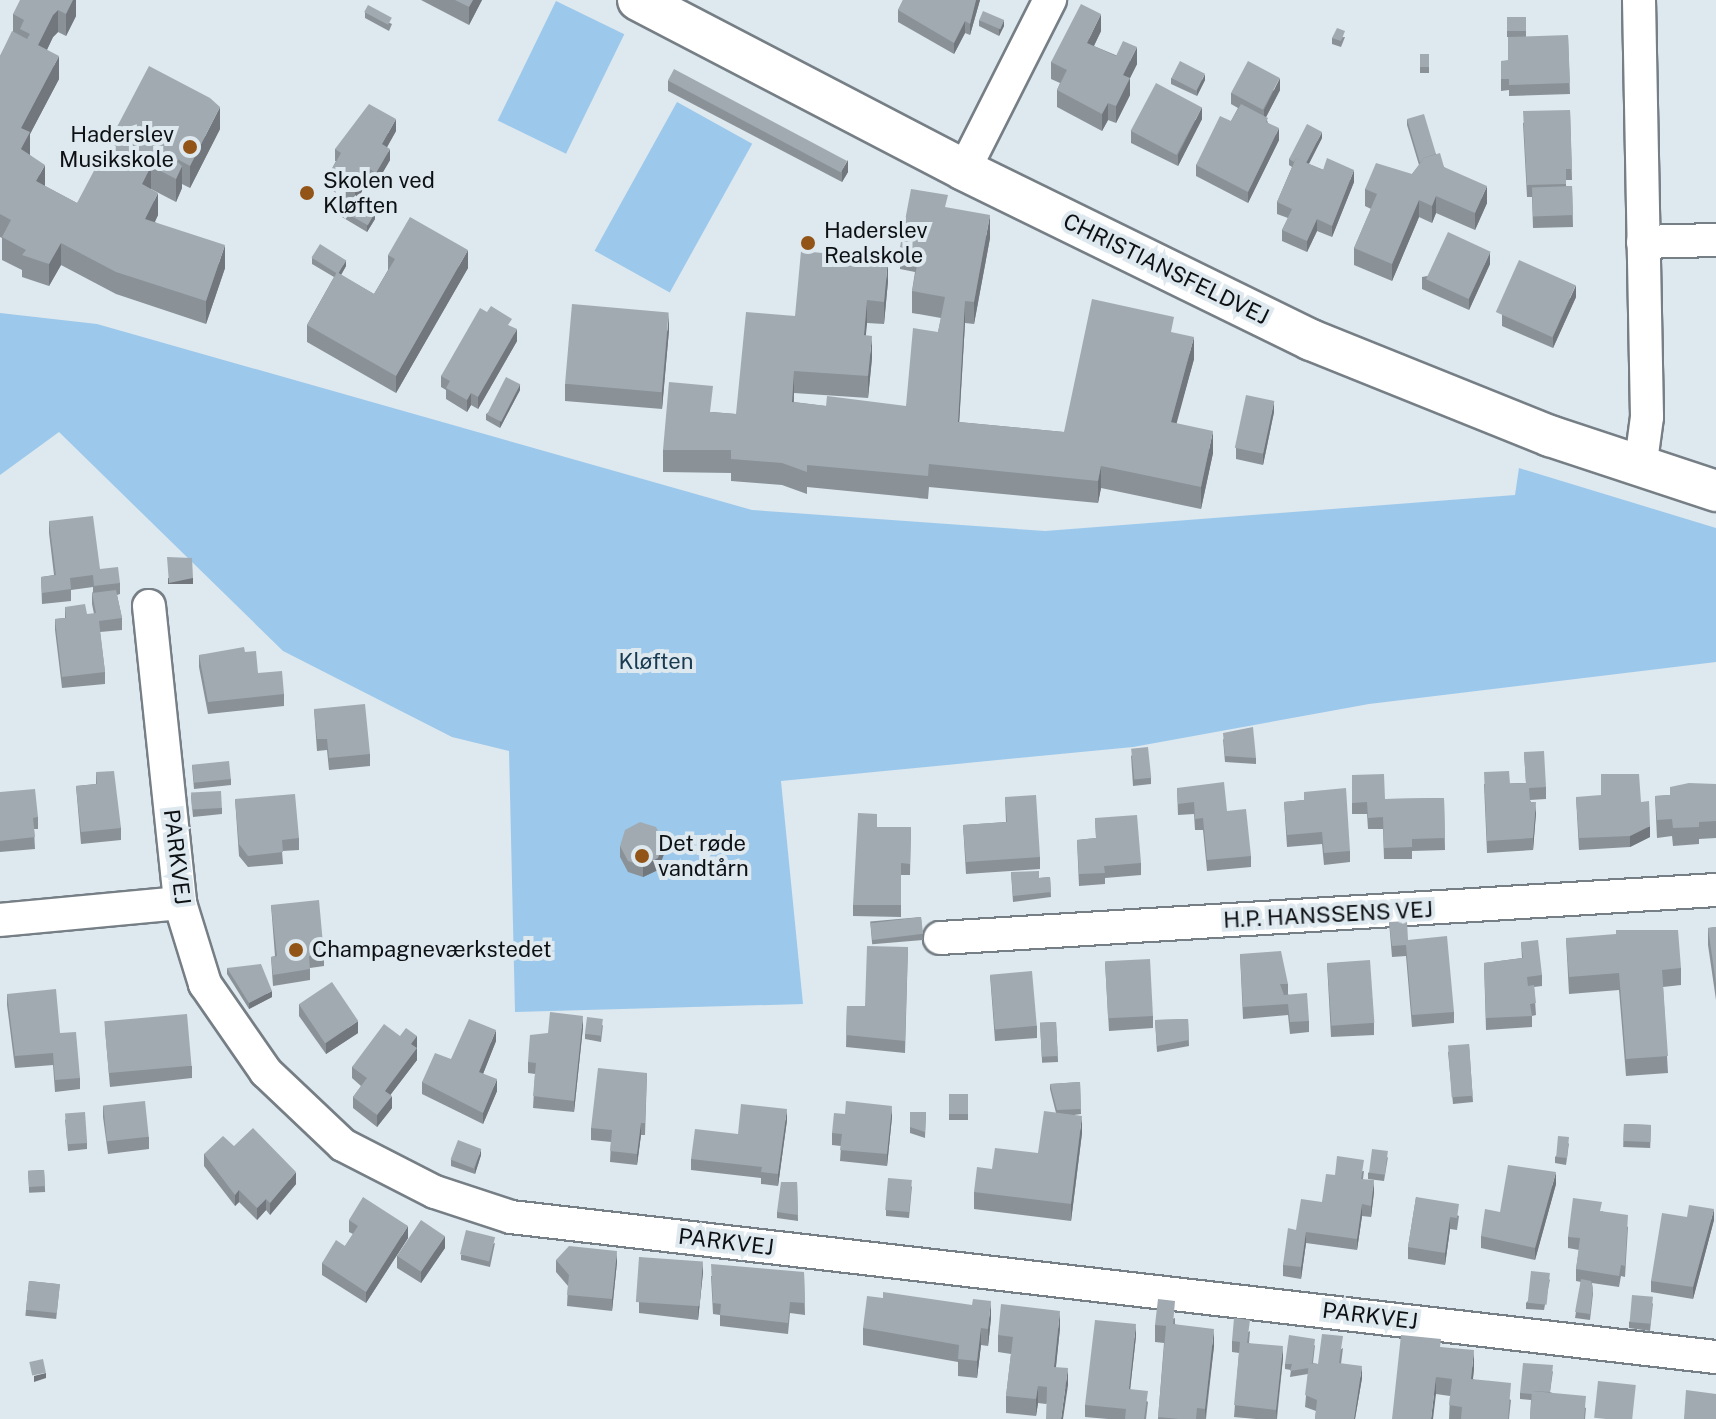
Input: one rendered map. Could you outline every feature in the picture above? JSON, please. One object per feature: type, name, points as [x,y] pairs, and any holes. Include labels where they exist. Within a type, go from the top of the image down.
[{"type":"street","name":"CHRISTIANSFELDVEJ","points":[[638,0],[964,170],[1311,340],[1640,469],[1716,491]]},
{"type":"street","points":[[964,170],[1050,0]]},
{"type":"street","points":[[1639,0],[1647,417],[1640,469]]},
{"type":"street","points":[[1643,242],[1716,240]]},
{"type":"street","name":"PARKVEJ","points":[[149,606],[180,903],[205,984],[266,1072],[332,1135],[435,1192],[511,1217],[1716,1357]]},
{"type":"street","name":"H.P. HANSSENS VEJ","points":[[940,938],[1716,890]]},
{"type":"street","points":[[0,920],[180,903]]},
{"type":"green space","points":[[556,1],[624,34],[566,154],[498,121]]},
{"type":"green space","points":[[677,102],[752,144],[670,292],[595,251]]},
{"type":"green space","name":"Kløften","points":[[0,313],[97,324],[752,510],[1045,531],[1515,495],[1519,468],[1716,528],[1716,662],[1369,704],[1133,747],[781,781],[803,1004],[515,1012],[509,751],[452,737],[283,651],[59,432],[0,475]]},
{"type":"building","points":[[20,0],[73,0],[66,14],[58,10],[53,15],[38,45],[59,56],[21,128],[30,132],[21,149],[45,165],[36,181],[77,203],[149,66],[210,98],[220,107],[190,166],[170,155],[182,166],[176,179],[151,166],[142,184],[158,193],[145,219],[225,245],[206,301],[116,272],[61,243],[49,264],[22,255],[26,250],[2,237],[11,220],[0,214],[0,56],[12,31],[27,39],[30,34],[20,29],[24,20],[13,14]]},
{"type":"building","points":[[455,0],[473,0],[469,7]]},
{"type":"building","points":[[903,0],[976,0],[970,24],[965,21],[954,43],[898,10]]},
{"type":"building","points":[[1081,4],[1101,14],[1087,43],[1116,56],[1123,41],[1137,47],[1123,75],[1130,78],[1116,106],[1108,103],[1102,114],[1057,90],[1067,70],[1051,62]]},
{"type":"building","points":[[368,5],[392,18],[388,25],[364,12]]},
{"type":"building","points":[[983,11],[1004,20],[1000,29],[979,20]]},
{"type":"building","points":[[1507,17],[1526,17],[1526,31],[1507,31]]},
{"type":"building","points":[[1337,28],[1345,31],[1341,41],[1332,38]]},
{"type":"building","points":[[1568,35],[1570,83],[1509,85],[1509,79],[1501,79],[1501,61],[1508,60],[1508,37]]},
{"type":"building","points":[[1420,54],[1429,54],[1429,67],[1420,67]]},
{"type":"building","points":[[1180,61],[1205,74],[1196,91],[1171,78]]},
{"type":"building","points":[[1248,61],[1280,78],[1263,110],[1231,93]]},
{"type":"building","points":[[674,69],[847,161],[841,172],[668,80]]},
{"type":"building","points":[[1156,83],[1202,107],[1177,155],[1131,131]]},
{"type":"building","points":[[369,104],[396,119],[382,144],[390,149],[376,173],[368,168],[355,192],[328,176],[341,153],[335,149]]},
{"type":"building","points":[[1241,104],[1268,118],[1266,122],[1279,128],[1248,192],[1196,165],[1220,116],[1231,121]]},
{"type":"building","points":[[1570,110],[1572,169],[1566,169],[1566,184],[1527,185],[1523,111]]},
{"type":"building","points":[[1424,114],[1436,154],[1420,163],[1407,119]]},
{"type":"building","points":[[1307,124],[1322,132],[1306,163],[1296,158],[1294,162],[1289,159]]},
{"type":"building","points":[[1440,153],[1444,167],[1487,186],[1475,213],[1436,196],[1432,206],[1419,200],[1392,264],[1354,248],[1377,194],[1365,189],[1376,163],[1412,174],[1424,158]]},
{"type":"building","points":[[1296,158],[1323,170],[1327,158],[1354,170],[1332,226],[1317,219],[1307,241],[1282,230],[1292,209],[1277,202]]},
{"type":"building","points":[[1572,186],[1573,215],[1533,216],[1532,187]]},
{"type":"building","points":[[911,189],[948,195],[945,207],[990,215],[974,302],[965,301],[958,422],[1064,432],[1092,299],[1174,317],[1171,332],[1194,337],[1171,422],[1213,431],[1201,487],[1101,466],[1098,481],[929,464],[928,476],[807,465],[807,472],[782,463],[731,459],[731,450],[663,450],[669,382],[713,386],[710,412],[736,414],[746,312],[795,316],[801,251],[888,259],[884,302],[867,300],[864,335],[872,336],[868,376],[794,371],[792,402],[826,406],[827,396],[906,406],[913,328],[938,332],[945,297],[912,291],[920,250],[900,247]]},
{"type":"building","points":[[344,196],[375,213],[368,225],[337,208]]},
{"type":"building","points":[[410,217],[468,250],[396,376],[307,325],[337,272],[374,294],[395,259],[388,255]]},
{"type":"building","points":[[1448,232],[1491,252],[1469,299],[1426,279]]},
{"type":"building","points":[[320,244],[346,260],[338,274],[312,258]]},
{"type":"building","points":[[1519,260],[1576,285],[1552,337],[1496,312]]},
{"type":"building","points":[[572,304],[669,312],[662,392],[565,384]]},
{"type":"building","points":[[491,306],[512,319],[508,325],[517,329],[478,397],[471,393],[467,400],[446,388],[450,381],[441,376],[480,308],[487,312]]},
{"type":"building","points":[[506,377],[520,384],[501,422],[487,414]]},
{"type":"building","points":[[1246,395],[1274,401],[1263,454],[1235,448]]},
{"type":"building","points":[[93,516],[100,569],[118,567],[120,583],[94,586],[93,575],[70,578],[71,589],[42,593],[41,577],[56,575],[49,521]]},
{"type":"building","points":[[167,557],[192,558],[193,578],[169,583]]},
{"type":"building","points":[[116,590],[122,618],[99,621],[105,672],[62,677],[55,619],[66,618],[65,607],[85,604],[87,614],[96,613],[92,593]]},
{"type":"building","points":[[244,647],[245,652],[256,651],[258,673],[282,671],[284,694],[208,702],[199,655]]},
{"type":"building","points":[[365,704],[370,754],[329,758],[327,739],[317,739],[314,709]]},
{"type":"building","points":[[1253,727],[1256,758],[1225,756],[1223,733]]},
{"type":"building","points":[[1148,747],[1151,778],[1134,780],[1131,749]]},
{"type":"building","points":[[1544,751],[1546,787],[1529,788],[1530,802],[1536,802],[1533,838],[1487,841],[1484,772],[1509,771],[1510,784],[1526,783],[1524,752]]},
{"type":"building","points":[[229,761],[231,779],[194,783],[192,765]]},
{"type":"building","points":[[114,771],[121,828],[81,832],[76,786],[97,784],[96,772]]},
{"type":"building","points":[[1384,774],[1385,799],[1444,798],[1445,838],[1412,839],[1412,847],[1384,848],[1383,817],[1368,818],[1367,802],[1352,803],[1352,775]]},
{"type":"building","points":[[1601,774],[1639,774],[1641,802],[1649,801],[1650,826],[1630,836],[1579,838],[1576,797],[1601,795]]},
{"type":"building","points":[[1224,782],[1227,811],[1246,809],[1251,856],[1207,860],[1203,818],[1195,819],[1194,802],[1178,804],[1177,788]]},
{"type":"building","points":[[1689,783],[1716,784],[1716,821],[1699,822],[1699,827],[1673,828],[1672,819],[1657,820],[1655,796],[1670,795],[1670,787]]},
{"type":"building","points":[[1346,788],[1350,851],[1324,853],[1322,832],[1287,835],[1284,802],[1304,800],[1304,792]]},
{"type":"building","points":[[35,789],[38,817],[33,818],[35,837],[0,841],[0,792]]},
{"type":"building","points":[[221,791],[222,808],[192,810],[191,793]]},
{"type":"building","points":[[295,794],[299,838],[282,840],[283,852],[248,856],[239,844],[235,799]]},
{"type":"building","points":[[1036,795],[1040,857],[966,862],[963,825],[1007,822],[1005,797]]},
{"type":"building","points":[[858,813],[877,814],[877,827],[911,827],[910,864],[901,863],[901,905],[853,905]]},
{"type":"building","points":[[1137,815],[1141,863],[1104,866],[1105,873],[1079,874],[1077,840],[1096,838],[1095,818]]},
{"type":"building","name":"Det røde vandtårn","points":[[640,822],[656,827],[664,843],[658,858],[643,866],[628,861],[620,846],[625,830]]},
{"type":"building","points":[[1039,871],[1039,878],[1050,877],[1051,892],[1013,896],[1011,872]]},
{"type":"building","points":[[319,900],[324,955],[309,956],[310,969],[273,975],[271,957],[277,956],[271,905]]},
{"type":"building","points":[[921,917],[923,934],[872,940],[870,923]]},
{"type":"building","points":[[1407,921],[1408,940],[1447,936],[1454,1012],[1412,1015],[1406,945],[1392,946],[1389,922]]},
{"type":"building","points":[[1716,927],[1716,983],[1708,928]]},
{"type":"building","points":[[1616,930],[1678,930],[1681,968],[1662,970],[1668,1056],[1626,1059],[1619,973],[1569,977],[1566,938],[1616,934]]},
{"type":"building","points":[[1538,940],[1542,975],[1527,977],[1528,986],[1534,985],[1536,1003],[1530,1004],[1532,1016],[1486,1018],[1484,963],[1523,958],[1521,942]]},
{"type":"building","points":[[867,946],[908,947],[905,1041],[846,1035],[847,1006],[865,1006]]},
{"type":"building","points":[[1281,951],[1288,984],[1280,984],[1284,995],[1307,993],[1309,1021],[1290,1022],[1288,1004],[1243,1007],[1240,954]]},
{"type":"building","points":[[1150,959],[1153,1016],[1108,1018],[1105,961]]},
{"type":"building","points":[[1370,960],[1374,1023],[1331,1026],[1327,963]]},
{"type":"building","points":[[261,964],[272,991],[249,1003],[227,968]]},
{"type":"building","points":[[1032,971],[1037,1026],[995,1029],[990,975]]},
{"type":"building","points":[[332,982],[358,1021],[325,1043],[299,1004]]},
{"type":"building","points":[[56,989],[60,1033],[76,1032],[80,1078],[55,1080],[53,1053],[15,1056],[7,994]]},
{"type":"building","points":[[550,1012],[583,1016],[574,1101],[533,1096],[536,1063],[528,1062],[530,1035],[548,1033]]},
{"type":"building","points":[[187,1014],[192,1066],[109,1073],[104,1021]]},
{"type":"building","points":[[587,1017],[603,1019],[601,1036],[585,1034]]},
{"type":"building","points":[[469,1019],[496,1030],[479,1072],[497,1079],[483,1113],[422,1082],[435,1053],[451,1059]]},
{"type":"building","points":[[1188,1019],[1189,1040],[1157,1046],[1155,1020]]},
{"type":"building","points":[[1056,1022],[1058,1056],[1042,1057],[1040,1023]]},
{"type":"building","points":[[384,1024],[400,1036],[406,1028],[417,1036],[411,1044],[417,1048],[385,1091],[392,1096],[377,1115],[353,1097],[367,1078],[352,1067]]},
{"type":"building","points":[[1469,1044],[1473,1096],[1452,1097],[1448,1045]]},
{"type":"building","points":[[598,1068],[647,1073],[645,1123],[641,1123],[637,1154],[610,1151],[612,1130],[591,1128]]},
{"type":"building","points":[[1080,1082],[1081,1109],[1057,1110],[1050,1084]]},
{"type":"building","points":[[949,1094],[968,1094],[968,1114],[949,1114]]},
{"type":"building","points":[[145,1101],[149,1137],[107,1141],[103,1105]]},
{"type":"building","points":[[846,1101],[892,1106],[887,1154],[840,1150],[842,1134],[832,1133],[834,1113],[845,1114]]},
{"type":"building","points":[[741,1104],[787,1109],[778,1174],[761,1172],[762,1167],[691,1159],[695,1129],[738,1134]]},
{"type":"building","points":[[1044,1111],[1082,1116],[1071,1204],[974,1192],[977,1167],[992,1169],[995,1148],[1038,1153]]},
{"type":"building","points":[[85,1112],[87,1143],[67,1144],[65,1113]]},
{"type":"building","points":[[910,1112],[926,1112],[925,1132],[910,1127]]},
{"type":"building","points":[[1624,1124],[1651,1125],[1650,1142],[1623,1141]]},
{"type":"building","points":[[253,1128],[296,1172],[270,1203],[266,1199],[257,1208],[239,1190],[235,1195],[204,1154],[223,1136],[234,1146]]},
{"type":"building","points":[[1558,1136],[1569,1137],[1567,1158],[1556,1157]]},
{"type":"building","points":[[458,1140],[481,1149],[474,1169],[450,1160]]},
{"type":"building","points":[[1372,1149],[1388,1151],[1385,1175],[1369,1173]]},
{"type":"building","points":[[1337,1156],[1364,1160],[1361,1179],[1374,1180],[1371,1206],[1362,1204],[1357,1239],[1306,1232],[1301,1267],[1283,1265],[1288,1228],[1296,1230],[1301,1199],[1322,1202],[1326,1174],[1335,1175]]},
{"type":"building","points":[[1508,1165],[1556,1172],[1535,1248],[1481,1236],[1485,1209],[1500,1212]]},
{"type":"building","points":[[44,1170],[45,1186],[29,1187],[28,1171]]},
{"type":"building","points":[[888,1178],[912,1180],[909,1212],[885,1210]]},
{"type":"building","points":[[781,1182],[797,1182],[798,1215],[777,1212]]},
{"type":"building","points":[[363,1197],[408,1226],[366,1292],[322,1263],[336,1240],[345,1246],[358,1226],[349,1220]]},
{"type":"building","points":[[1416,1197],[1459,1204],[1457,1218],[1450,1217],[1445,1253],[1408,1247]]},
{"type":"building","points":[[1573,1198],[1602,1202],[1600,1211],[1628,1215],[1625,1266],[1621,1265],[1619,1276],[1576,1269],[1580,1238],[1568,1237]]},
{"type":"building","points":[[1689,1205],[1714,1209],[1693,1287],[1651,1281],[1662,1213],[1687,1217]]},
{"type":"building","points":[[421,1220],[445,1236],[421,1272],[397,1256]]},
{"type":"building","points":[[466,1230],[495,1237],[489,1262],[460,1254]]},
{"type":"building","points":[[569,1246],[617,1251],[612,1299],[567,1295],[569,1275],[556,1260]]},
{"type":"building","points":[[639,1257],[703,1261],[700,1306],[636,1302]]},
{"type":"building","points":[[711,1264],[804,1272],[805,1303],[790,1302],[788,1323],[720,1315],[721,1304],[713,1303]]},
{"type":"building","points":[[1531,1271],[1550,1273],[1547,1305],[1528,1303]]},
{"type":"building","points":[[1581,1279],[1591,1281],[1593,1288],[1590,1314],[1575,1312]]},
{"type":"building","points":[[29,1281],[60,1284],[57,1313],[26,1310]]},
{"type":"building","points":[[883,1292],[972,1305],[973,1299],[991,1301],[988,1329],[981,1328],[977,1361],[958,1359],[959,1345],[863,1328],[867,1296],[883,1298]]},
{"type":"building","points":[[1632,1295],[1653,1297],[1651,1324],[1630,1322]]},
{"type":"building","points":[[1158,1299],[1175,1301],[1173,1324],[1214,1329],[1205,1409],[1197,1408],[1196,1419],[1158,1417],[1166,1326],[1155,1325]]},
{"type":"building","points":[[1001,1304],[1060,1311],[1054,1367],[1068,1368],[1061,1419],[1046,1419],[1047,1387],[1038,1386],[1036,1399],[1006,1396],[1013,1337],[998,1335]]},
{"type":"building","points":[[1234,1318],[1250,1320],[1247,1343],[1283,1346],[1276,1410],[1234,1405],[1240,1342],[1232,1341]]},
{"type":"building","points":[[1095,1320],[1136,1324],[1129,1389],[1148,1391],[1144,1419],[1125,1419],[1126,1409],[1085,1405]]},
{"type":"building","points":[[1322,1334],[1343,1336],[1339,1363],[1362,1366],[1354,1419],[1315,1419],[1317,1400],[1305,1395],[1309,1363],[1318,1364]]},
{"type":"building","points":[[1289,1335],[1315,1339],[1309,1368],[1290,1371],[1292,1364],[1285,1364]]},
{"type":"building","points":[[1401,1335],[1441,1339],[1440,1347],[1474,1350],[1471,1379],[1511,1383],[1508,1419],[1461,1419],[1462,1407],[1449,1405],[1452,1379],[1436,1377],[1431,1419],[1392,1419]]},
{"type":"building","points":[[43,1359],[46,1373],[32,1376],[29,1362]]},
{"type":"building","points":[[1523,1363],[1553,1365],[1550,1392],[1520,1393]]},
{"type":"building","points":[[1598,1381],[1636,1385],[1632,1419],[1594,1418]]},
{"type":"building","points":[[1686,1390],[1716,1394],[1716,1419],[1684,1419]]},
{"type":"building","points":[[1532,1391],[1586,1396],[1584,1419],[1530,1419]]},
{"type":"place","name":"Haderslev Musikskole","points":[[190,147]]},
{"type":"place","name":"Skolen ved Kløften","points":[[307,193]]},
{"type":"place","name":"Haderslev Realskole","points":[[808,243]]},
{"type":"place","name":"Det røde vandtårn","points":[[642,856]]},
{"type":"place","name":"Champagneværkstedet","points":[[296,950]]}]
